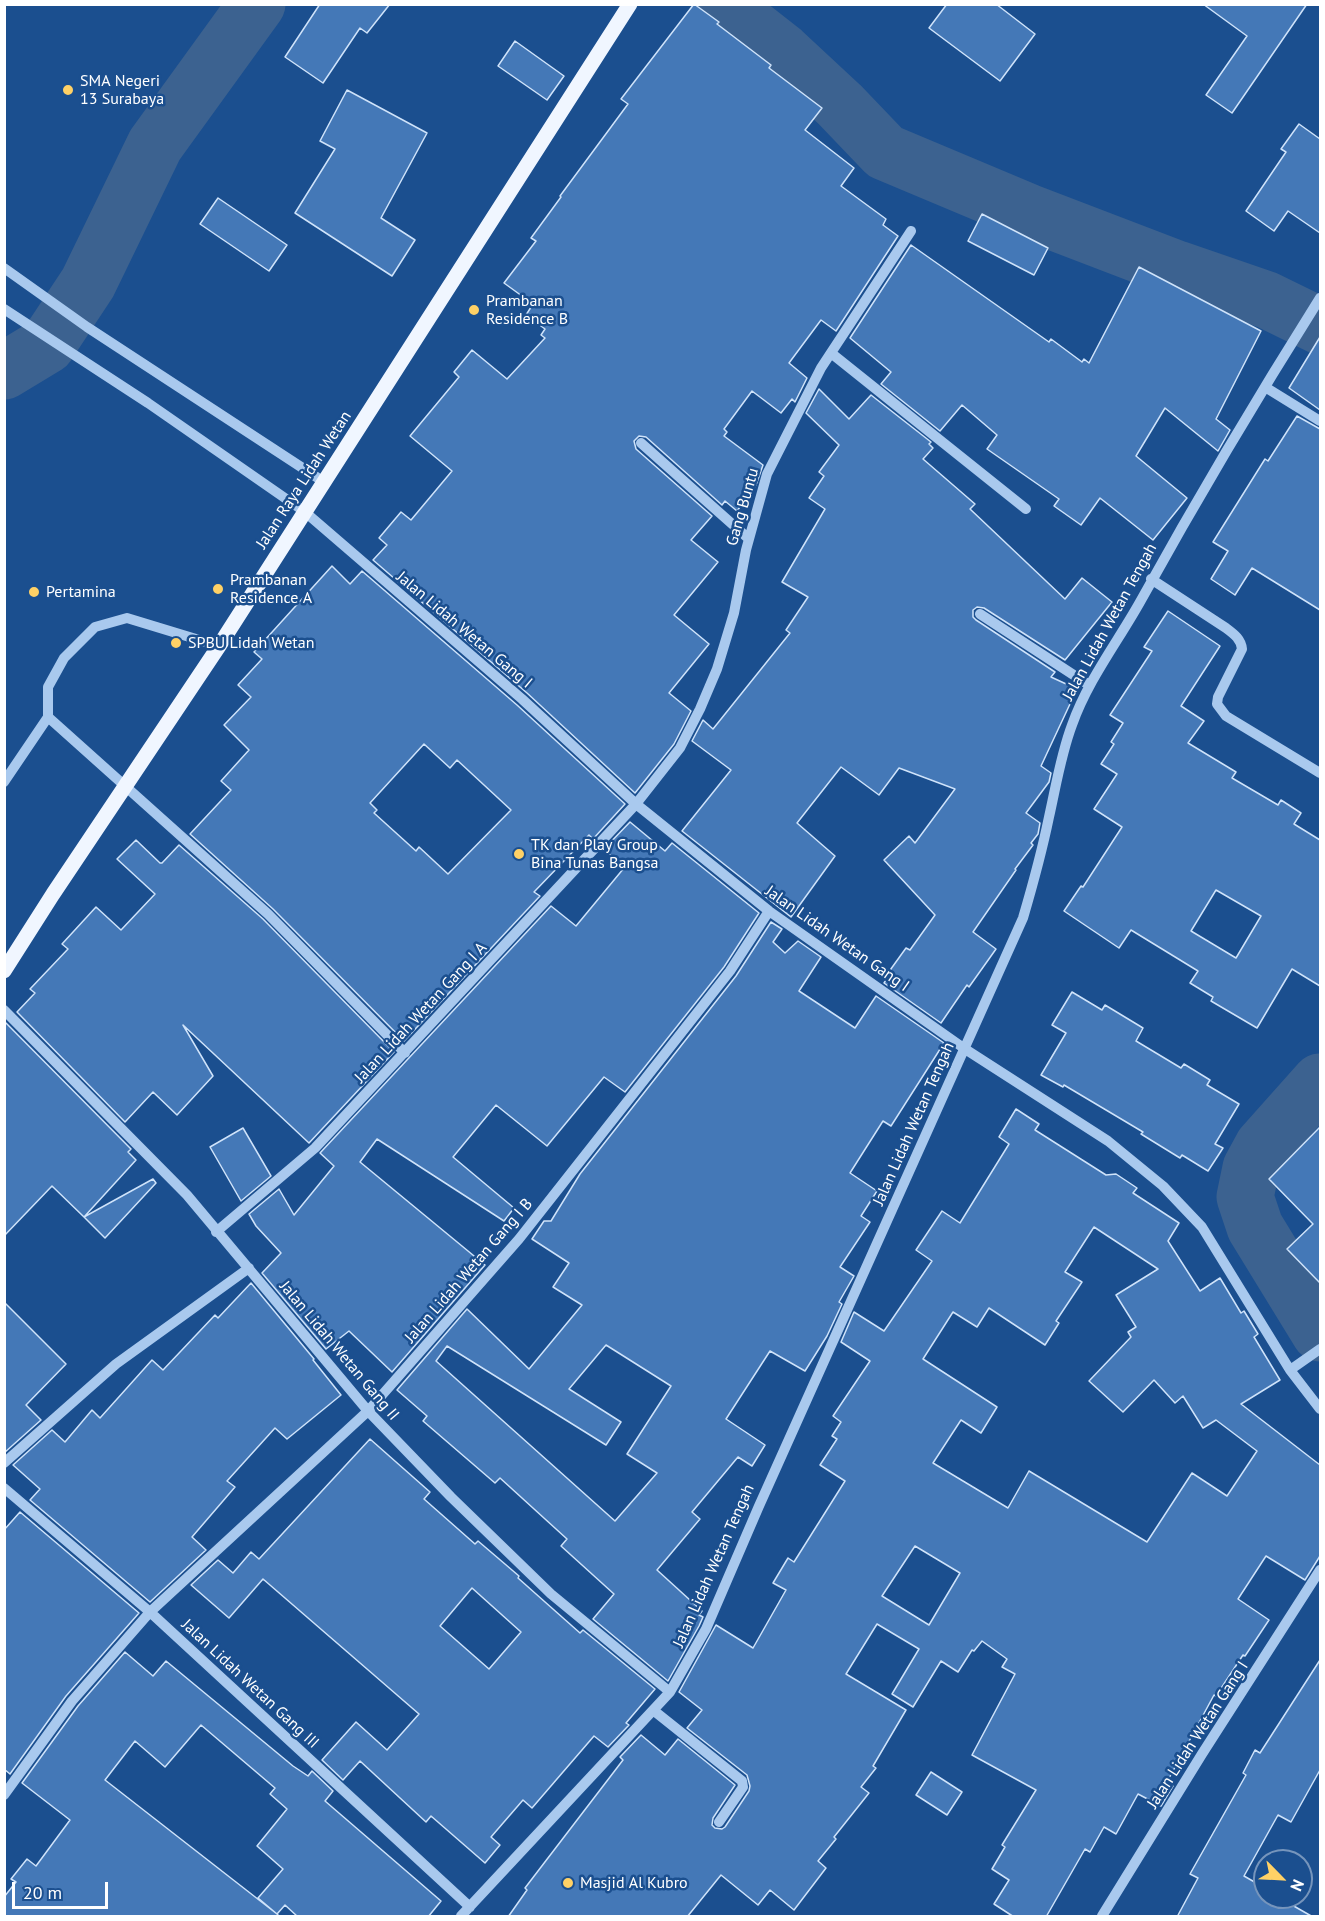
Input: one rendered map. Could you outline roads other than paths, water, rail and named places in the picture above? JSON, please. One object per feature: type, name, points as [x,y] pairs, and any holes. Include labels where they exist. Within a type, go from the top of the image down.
[{"type":"main road","name":"Jalan Raya Lidah Wetan","points":[[4,971],[219,646],[630,4]]},
{"type":"street","name":"Gang Buntu","points":[[636,804],[680,748],[717,669],[734,614],[749,539],[766,474],[821,368],[911,231]]},
{"type":"street","points":[[4,268],[87,327],[324,482]]},
{"type":"street","name":"Jalan Lidah Wetan Tengah","points":[[461,1917],[670,1692],[706,1629],[763,1495],[1023,918],[1038,865],[1062,755],[1089,685],[1278,364],[1320,298]]},
{"type":"street","name":"Jalan Lidah Wetan Gang I","points":[[6,310],[305,512],[522,699],[636,804],[769,910],[965,1048],[1108,1141],[1163,1186],[1202,1227],[1290,1370],[1320,1409]]},
{"type":"street","points":[[831,353],[1026,509]]},
{"type":"street","points":[[1265,387],[1320,421]]},
{"type":"street","points":[[641,443],[749,539]]},
{"type":"street","points":[[1151,579],[1226,628],[1242,643],[1242,649],[1218,697],[1217,704],[1226,716],[1320,773]]},
{"type":"street","points":[[980,614],[1089,685]]},
{"type":"street","points":[[4,782],[48,717],[48,687],[64,658],[95,627],[128,618],[219,646]]},
{"type":"street","points":[[48,717],[268,914],[405,1053]]},
{"type":"street","name":"Jalan Lidah Wetan Gang I A","points":[[216,1232],[315,1148],[636,804]]},
{"type":"street","name":"Jalan Lidah Wetan Gang I B","points":[[4,1795],[72,1701],[150,1612],[368,1411],[519,1239],[730,971],[769,910]]},
{"type":"street","name":"Jalan Lidah Wetan Gang II","points":[[4,1010],[187,1195],[368,1411],[451,1497],[551,1594],[670,1692]]},
{"type":"street","points":[[4,1463],[116,1364],[249,1268]]},
{"type":"street","points":[[1290,1370],[1320,1349]]},
{"type":"street","name":"Jalan Lidah Wetan Gang III","points":[[4,1488],[150,1612],[470,1907]]},
{"type":"street","name":"Jalan Lidah Wetan Gang I","points":[[1102,1917],[1202,1754],[1320,1570]]},
{"type":"street","points":[[653,1710],[742,1781],[743,1787],[719,1822]]},
{"type":"waterway","points":[[4,371],[47,345],[88,283],[155,145],[257,4]]},
{"type":"waterway","points":[[722,4],[783,52],[840,105],[885,152],[1028,212],[1177,269],[1267,300],[1320,326]]},
{"type":"waterway","points":[[1320,1082],[1263,1146],[1251,1168],[1245,1197],[1255,1227],[1320,1333]]},
{"type":"place","name":"SMA Negeri 13 Surabaya","points":[[68,90]]},
{"type":"place","name":"Prambanan Residence B","points":[[474,310]]},
{"type":"place","name":"Prambanan Residence A","points":[[218,589]]},
{"type":"place","name":"Pertamina","points":[[34,592]]},
{"type":"place","name":"SPBU Lidah Wetan","points":[[176,643]]},
{"type":"place","name":"TK dan Play Group Bina Tunas Bangsa","points":[[519,854]]},
{"type":"place","name":"Masjid Al Kubro","points":[[568,1883]]}]
